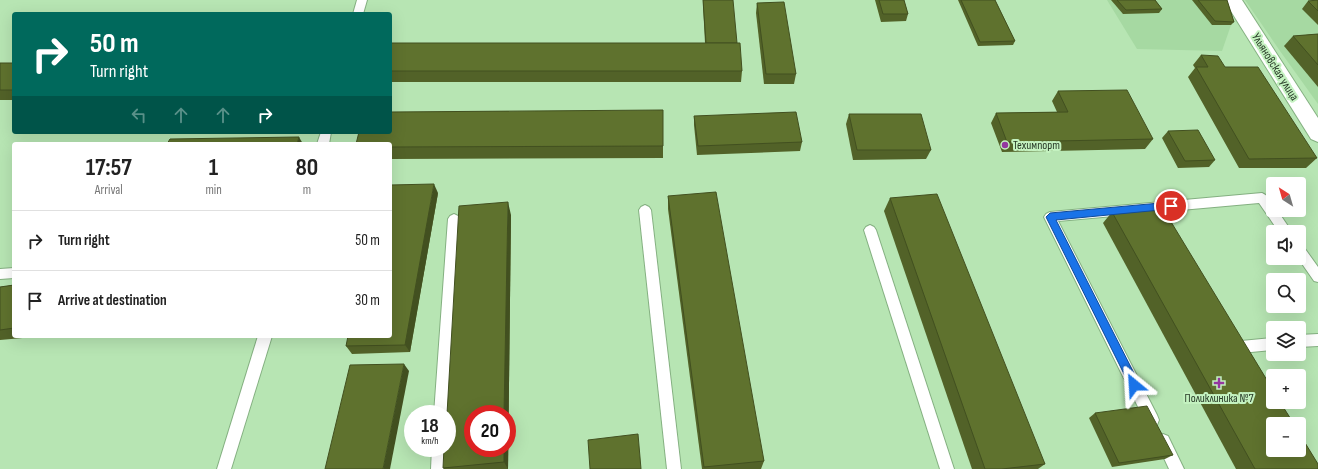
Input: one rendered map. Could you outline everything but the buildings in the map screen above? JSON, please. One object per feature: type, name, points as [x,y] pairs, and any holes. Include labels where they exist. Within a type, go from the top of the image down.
[{"type":"street","name":"Ульяновская улица","points":[[1233,0],[1318,134]]},
{"type":"lane","points":[[359,12],[362,0]]},
{"type":"lane","points":[[1177,469],[1050,217],[1262,198],[1281,225]]},
{"type":"lane","points":[[645,210],[674,469]]},
{"type":"lane","points":[[442,405],[454,219]]},
{"type":"lane","points":[[870,230],[947,469]]},
{"type":"lane","points":[[1306,260],[1318,278]]},
{"type":"lane","points":[[0,274],[12,272]]},
{"type":"lane","points":[[224,469],[263,338]]},
{"type":"lane","points":[[1306,341],[1318,340]]},
{"type":"lane","points":[[1241,347],[1266,345]]},
{"type":"lane","points":[[438,469],[439,457]]},
{"type":"shaded area","points":[[1107,0],[1223,0],[1231,25],[1222,51],[1137,49]]},
{"type":"shaded area","points":[[1245,0],[1318,0],[1318,104],[1280,51]]},
{"type":"place","name":"Техимпорт","points":[[1005,145]]},
{"type":"place","name":"Поликлиника №7","points":[[1219,383]]},
{"type":"route","points":[[1134,385],[1050,217],[1171,206]]}]
